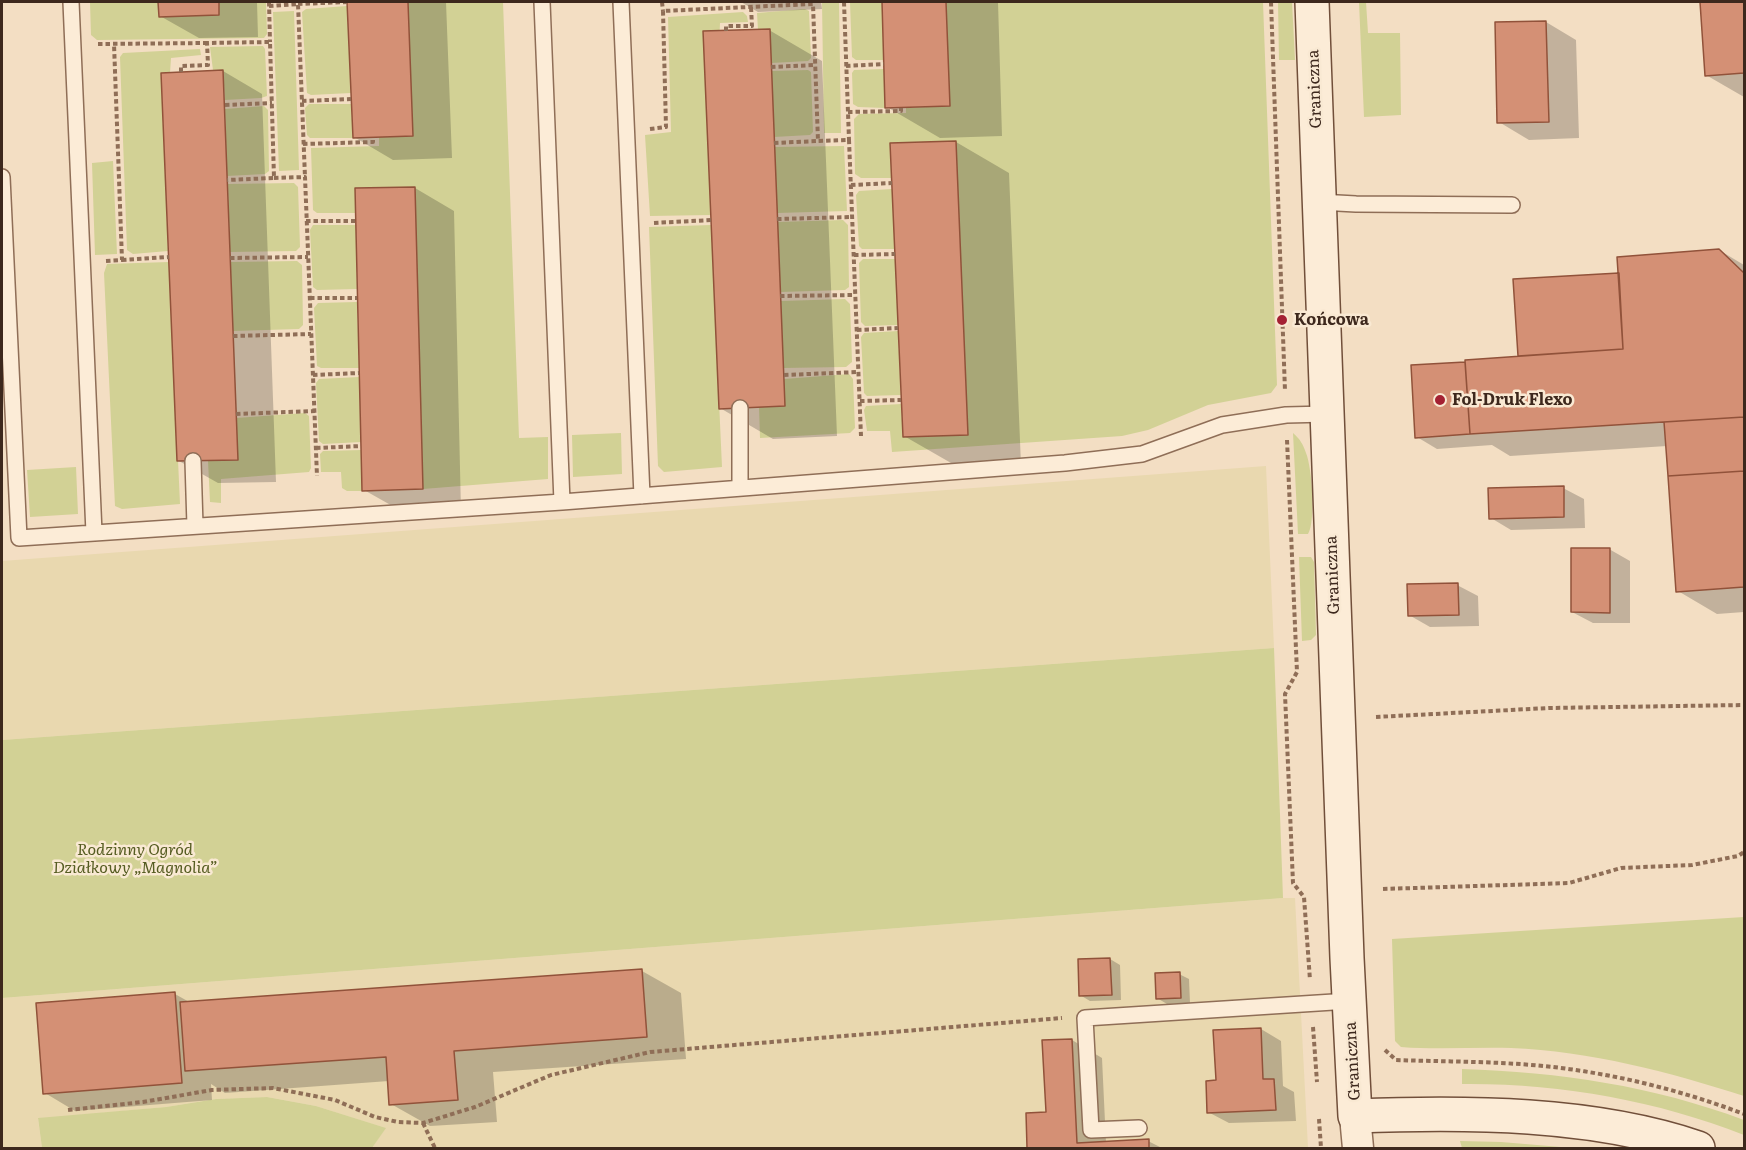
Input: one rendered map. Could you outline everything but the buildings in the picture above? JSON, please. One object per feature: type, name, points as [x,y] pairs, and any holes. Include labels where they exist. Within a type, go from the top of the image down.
[{"type":"street","name":"Graniczna","points":[[1312,2],[1350,1001],[1358,1149]]},
{"type":"street","points":[[1355,1116],[1451,1114],[1550,1119],[1620,1129],[1678,1141],[1698,1149]]},
{"type":"lane","points":[[71,2],[94,533]]},
{"type":"lane","points":[[542,2],[562,502]]},
{"type":"lane","points":[[621,2],[642,496]]},
{"type":"lane","points":[[2,177],[19,538],[562,502],[1065,463],[1142,454],[1222,425],[1286,415],[1327,414]]},
{"type":"lane","points":[[1319,202],[1512,204]]},
{"type":"lane","points":[[740,408],[740,488]]},
{"type":"lane","points":[[193,461],[195,526]]},
{"type":"lane","points":[[1139,1128],[1091,1130],[1085,1017],[1350,1001]]},
{"type":"path","points":[[274,178],[269,4],[347,2]]},
{"type":"path","points":[[648,129],[666,127],[662,2]]},
{"type":"path","points":[[844,2],[861,436]]},
{"type":"path","points":[[1271,2],[1297,672],[1285,694],[1293,883],[1304,897],[1318,1093]]},
{"type":"path","points":[[298,4],[317,476]]},
{"type":"path","points":[[663,11],[813,4],[818,141]]},
{"type":"path","points":[[726,31],[726,26],[753,26],[751,7]]},
{"type":"path","points":[[73,45],[270,42]]},
{"type":"path","points":[[181,72],[181,66],[208,65],[207,43]]},
{"type":"path","points":[[846,66],[884,64]]},
{"type":"path","points":[[771,67],[815,65]]},
{"type":"path","points":[[302,101],[351,99]]},
{"type":"path","points":[[225,105],[272,103]]},
{"type":"path","points":[[848,112],[902,111],[901,108]]},
{"type":"path","points":[[303,144],[373,142],[373,137]]},
{"type":"path","points":[[774,143],[849,140]]},
{"type":"path","points":[[227,180],[305,177]]},
{"type":"path","points":[[851,185],[892,183]]},
{"type":"path","points":[[777,219],[852,217]]},
{"type":"path","points":[[653,223],[711,220]]},
{"type":"path","points":[[306,221],[355,221]]},
{"type":"path","points":[[854,255],[895,254]]},
{"type":"path","points":[[122,260],[169,257]]},
{"type":"path","points":[[230,258],[308,257]]},
{"type":"path","points":[[780,296],[855,295]]},
{"type":"path","points":[[310,298],[357,298]]},
{"type":"path","points":[[857,330],[898,328]]},
{"type":"path","points":[[233,336],[311,333]]},
{"type":"path","points":[[784,375],[858,372]]},
{"type":"path","points":[[313,375],[359,374]]},
{"type":"path","points":[[860,400],[901,400]]},
{"type":"path","points":[[236,414],[315,411]]},
{"type":"path","points":[[316,448],[361,446]]},
{"type":"path","points":[[1376,717],[1548,708],[1744,705]]},
{"type":"path","points":[[1383,889],[1569,883],[1621,868],[1692,865],[1738,856],[1744,852]]},
{"type":"path","points":[[68,1110],[143,1102],[212,1090],[273,1088],[335,1100],[375,1117],[398,1122],[423,1123],[475,1107],[551,1075],[650,1052],[1036,1019],[1085,1017]]},
{"type":"path","points":[[1383,1045],[1386,1052],[1396,1060],[1561,1068],[1638,1082],[1711,1101],[1744,1114]]},
{"type":"path","points":[[1319,1115],[1321,1149]]},
{"type":"path","points":[[423,1123],[435,1149]]},
{"type":"shaded area","points":[[1266,466],[1274,648],[2,740],[2,561]]},
{"type":"shaded area","points":[[1295,898],[1308,1148],[372,1148],[385,1128],[316,1106],[267,1097],[216,1099],[166,1107],[38,1119],[42,1148],[2,1148],[2,998]]},
{"type":"green space","points":[[90,2],[158,2],[159,17],[219,15],[219,2],[266,2],[267,34],[264,38],[97,40],[91,35]]},
{"type":"green space","points":[[408,2],[503,2],[519,438],[548,437],[548,479],[423,489],[415,187],[355,188],[355,213],[317,213],[313,210],[311,148],[379,146],[379,137],[413,136]]},
{"type":"green space","points":[[822,2],[839,2],[841,133],[824,133]]},
{"type":"green space","points":[[850,2],[882,2],[884,60],[856,60],[852,57]]},
{"type":"green space","points":[[946,2],[1263,2],[1277,385],[1271,393],[1208,405],[1148,430],[1122,436],[892,452],[890,431],[867,431],[864,410],[866,406],[901,404],[903,437],[968,434],[956,141],[891,143],[892,178],[861,178],[855,174],[854,119],[859,114],[906,113],[906,108],[949,106]]},
{"type":"green space","points":[[1278,2],[1292,2],[1295,60],[1279,60]]},
{"type":"green space","points":[[1359,2],[1366,2],[1368,33],[1400,33],[1401,115],[1364,117]]},
{"type":"green space","points":[[347,6],[351,93],[311,95],[307,93],[302,12],[306,9]]},
{"type":"green space","points":[[805,9],[809,11],[811,58],[808,61],[771,63],[770,29],[758,30],[757,13]]},
{"type":"green space","points":[[294,11],[299,170],[279,171],[273,12]]},
{"type":"green space","points":[[743,12],[748,22],[720,23],[711,215],[650,216],[645,135],[671,132],[668,17]]},
{"type":"green space","points":[[263,46],[267,96],[225,100],[223,70],[213,70],[210,47]]},
{"type":"green space","points":[[200,49],[201,55],[171,58],[170,73],[161,74],[168,251],[133,254],[127,250],[120,57],[123,53]]},
{"type":"green space","points":[[884,69],[885,108],[858,107],[853,104],[852,73],[854,70]]},
{"type":"green space","points":[[808,70],[811,72],[813,132],[810,135],[774,137],[771,71]]},
{"type":"green space","points":[[309,104],[351,104],[353,138],[310,138],[307,135],[305,108]]},
{"type":"green space","points":[[264,106],[268,110],[269,171],[265,174],[227,176],[225,109]]},
{"type":"green space","points":[[844,146],[847,211],[777,213],[774,147]]},
{"type":"green space","points":[[113,161],[117,254],[95,255],[92,163]]},
{"type":"green space","points":[[294,183],[298,187],[300,247],[296,251],[230,252],[228,184]]},
{"type":"green space","points":[[892,189],[895,249],[862,249],[859,246],[856,195],[859,191]]},
{"type":"green space","points":[[843,220],[848,225],[849,287],[845,290],[780,292],[777,222]]},
{"type":"green space","points":[[313,225],[356,225],[357,289],[317,290],[313,287],[310,230]]},
{"type":"green space","points":[[711,225],[722,467],[664,472],[658,466],[649,227]]},
{"type":"green space","points":[[863,259],[895,259],[898,325],[865,326],[861,322],[859,263]]},
{"type":"green space","points":[[297,261],[302,265],[303,325],[299,329],[233,331],[230,262]]},
{"type":"green space","points":[[169,262],[180,504],[122,509],[115,506],[104,273],[107,264]]},
{"type":"green space","points":[[845,299],[850,304],[852,362],[846,367],[783,368],[781,301]]},
{"type":"green space","points":[[357,302],[359,368],[321,368],[317,366],[314,308],[318,303]]},
{"type":"green space","points":[[898,331],[901,395],[867,396],[864,393],[861,337],[864,333]]},
{"type":"green space","points":[[849,374],[853,379],[855,428],[850,433],[760,438],[759,407],[784,379]]},
{"type":"green space","points":[[359,377],[361,442],[323,444],[319,441],[316,383],[319,379]]},
{"type":"green space","points":[[305,413],[309,416],[311,468],[309,472],[221,479],[221,503],[210,502],[208,461],[238,460],[236,418]]},
{"type":"green space","points":[[621,433],[622,474],[573,477],[572,435]]},
{"type":"green space","points":[[1293,433],[1304,447],[1310,470],[1312,518],[1308,534],[1298,534]]},
{"type":"green space","points":[[362,450],[362,491],[347,491],[342,488],[341,472],[321,472],[320,454],[323,451]]},
{"type":"green space","points":[[76,467],[78,514],[30,517],[27,470]]},
{"type":"green space","points":[[1299,557],[1311,557],[1314,562],[1316,635],[1311,640],[1302,641]]},
{"type":"green space","name":"Rodzinny Ogród Działkowy „Magnolia”","points":[[1274,648],[1283,898],[2,998],[2,740]]},
{"type":"green space","points":[[1744,917],[1744,1096],[1658,1071],[1570,1053],[1511,1048],[1401,1047],[1395,1041],[1392,939]]},
{"type":"green space","points":[[1462,1069],[1570,1077],[1641,1090],[1710,1108],[1744,1120],[1744,1135],[1676,1112],[1606,1096],[1570,1090],[1498,1084],[1462,1084]]},
{"type":"green space","points":[[267,1097],[316,1106],[386,1128],[372,1148],[42,1148],[38,1118],[166,1107],[216,1099]]},
{"type":"green space","points":[[1460,1141],[1501,1142],[1573,1148],[1462,1148]]},
{"type":"place","name":"Końcowa","points":[[1282,320]]},
{"type":"place","name":"Fol-Druk Flexo","points":[[1440,400]]}]
